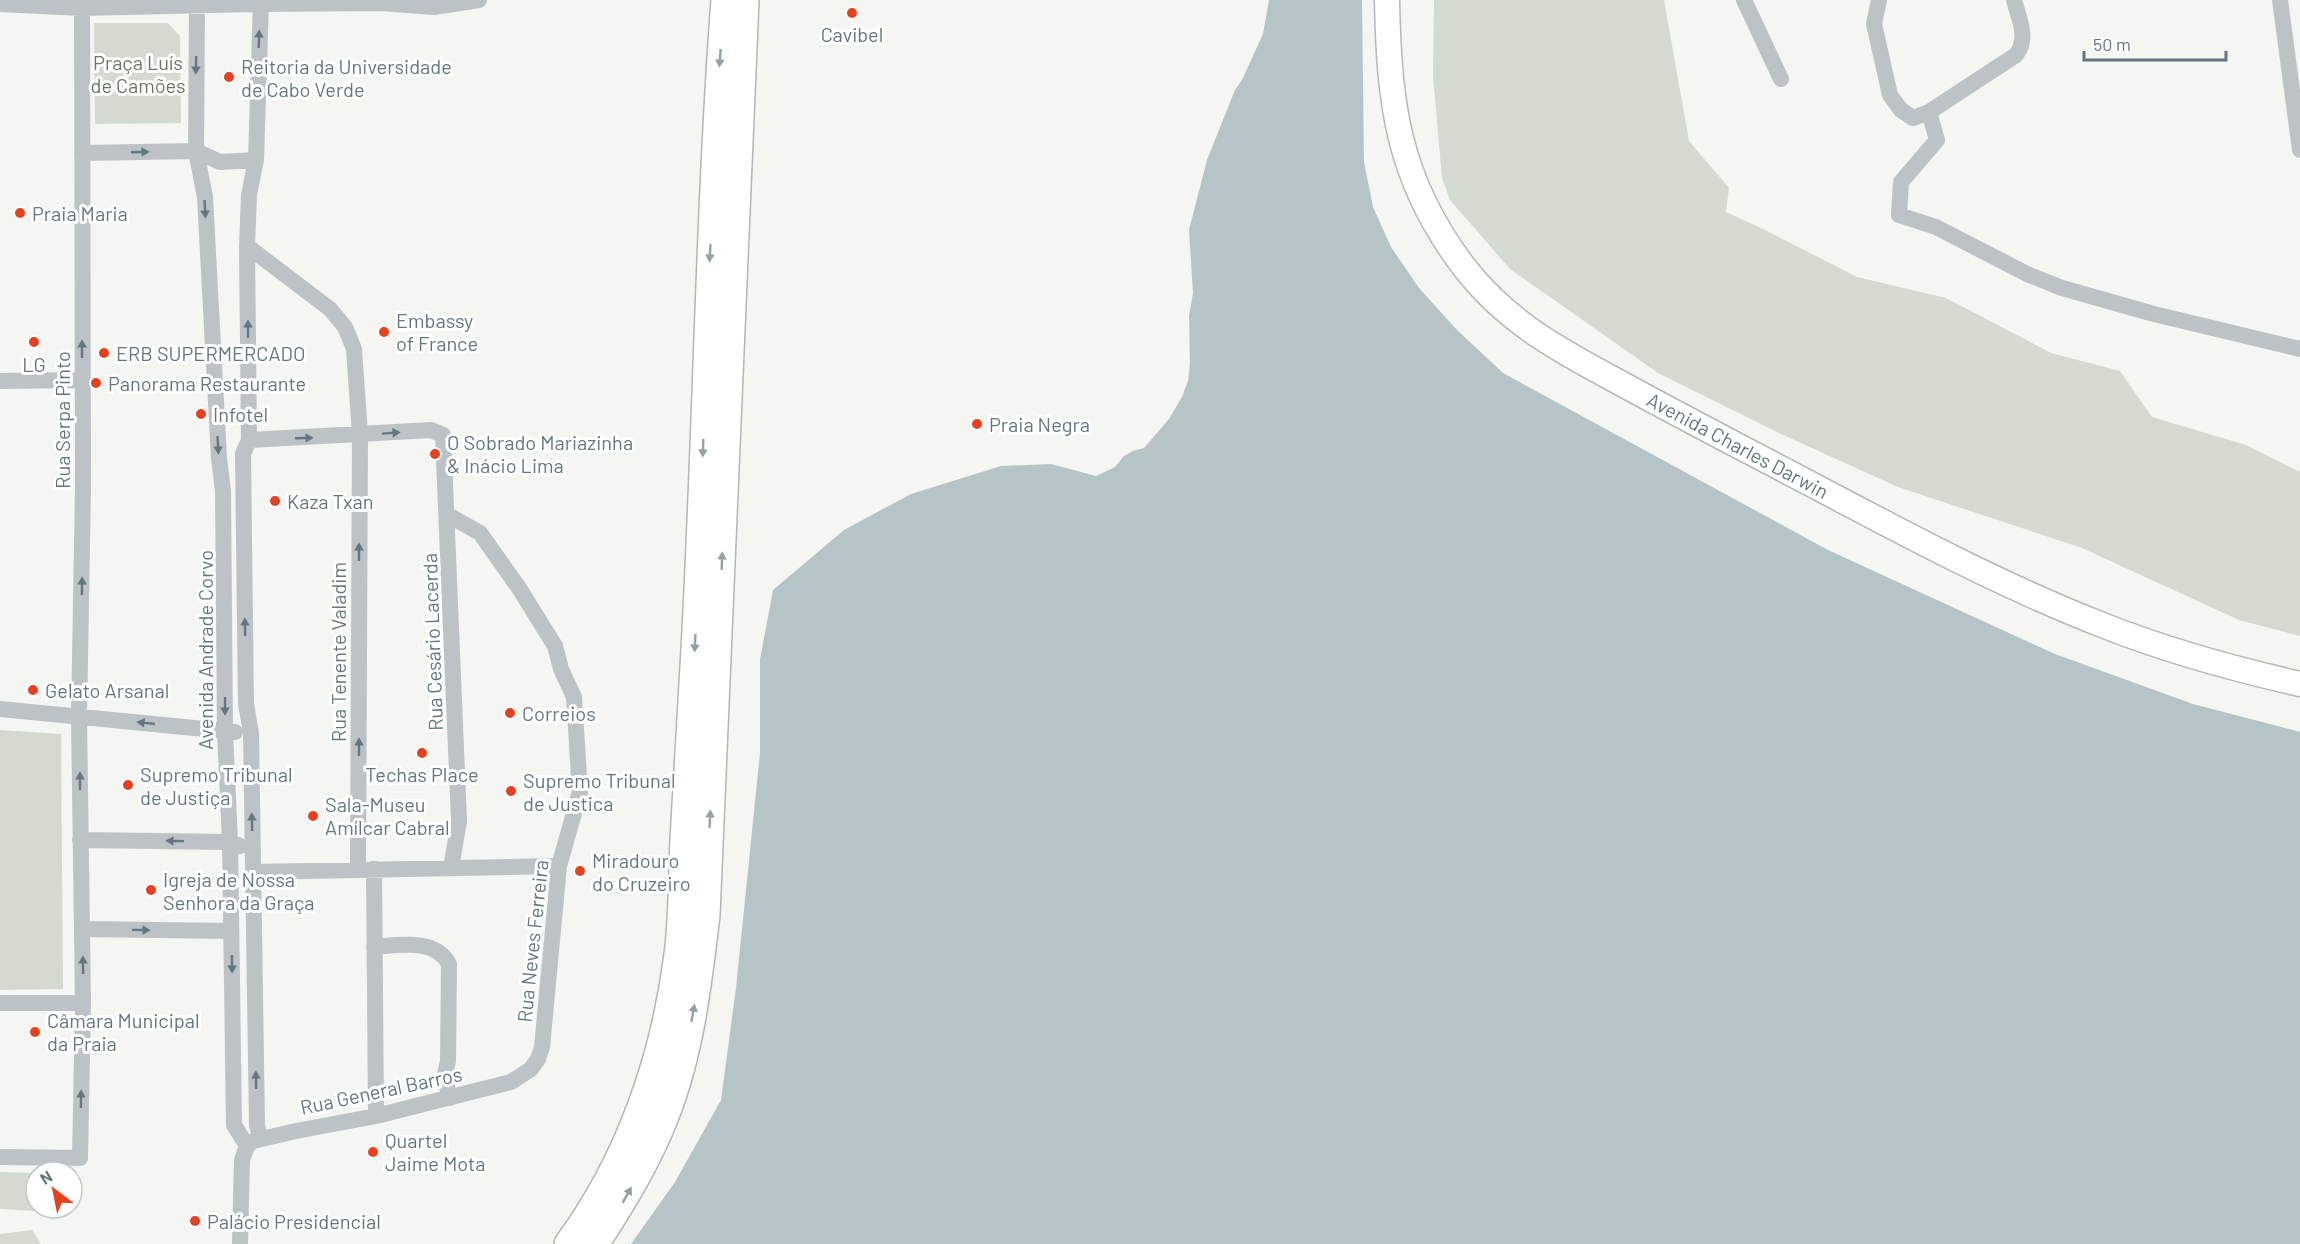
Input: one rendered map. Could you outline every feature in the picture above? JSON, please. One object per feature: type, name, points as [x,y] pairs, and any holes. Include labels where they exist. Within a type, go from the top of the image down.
[{"type":"main road","points":[[568,1244],[609,1179],[643,1103],[664,1029],[678,953],[698,587],[710,256],[725,0]]},
{"type":"main road","points":[[595,1244],[632,1186],[666,1115],[692,1020],[700,966],[706,915],[745,0]]},
{"type":"main road","name":"Avenida Charles Darwin","points":[[1387,0],[1388,55],[1396,120],[1403,151],[1416,187],[1463,266],[1488,295],[1521,324],[1550,345],[1700,426],[2004,583],[2103,626],[2149,642],[2192,656],[2300,684]]},
{"type":"street","points":[[0,4],[174,3],[197,6],[260,2],[381,2],[434,6],[479,0]]},
{"type":"street","points":[[1744,0],[1781,79]]},
{"type":"street","points":[[1879,0],[1874,24],[1890,95],[1901,110],[1913,118],[1929,112],[2009,61],[2021,48],[2024,35],[2014,0]]},
{"type":"street","points":[[2280,0],[2300,150]]},
{"type":"street","name":"Avenida Andrade Corvo","points":[[197,6],[196,151],[205,197],[219,459],[223,491],[225,731],[230,842],[234,1125],[253,1142],[257,1125],[250,733],[246,705],[243,454],[249,440],[249,195],[256,160],[260,2]]},
{"type":"street","name":"Rua Serpa Pinto","points":[[0,1157],[80,1158],[84,1002],[79,716],[83,520],[82,4]]},
{"type":"street","points":[[1929,112],[1937,140],[1901,182],[1899,215],[1936,227],[2027,274],[2062,288],[2154,314],[2300,349]]},
{"type":"street","points":[[82,153],[196,151],[220,162],[256,160]]},
{"type":"street","name":"Rua Tenente Valadim","points":[[248,246],[330,309],[345,327],[354,349],[360,435],[366,869],[375,947],[376,1116]]},
{"type":"street","points":[[0,381],[82,380]]},
{"type":"street","name":"Rua Cesário Lacerda","points":[[360,435],[431,430],[443,435],[459,821],[451,868]]},
{"type":"street","points":[[249,440],[360,435]]},
{"type":"street","name":"Rua Neves Ferreira","points":[[448,515],[480,532],[555,646],[561,669],[574,698],[580,792],[559,866],[542,1047],[531,1069],[511,1082]]},
{"type":"street","points":[[0,709],[250,733]]},
{"type":"street","points":[[80,840],[230,842],[252,851]]},
{"type":"street","points":[[252,872],[559,866]]},
{"type":"street","points":[[83,929],[231,932]]},
{"type":"street","points":[[375,947],[411,945],[435,949],[444,954],[449,964],[448,1061],[445,1074],[449,1098]]},
{"type":"street","points":[[0,1003],[84,1002]]},
{"type":"street","name":"Rua General Barros","points":[[253,1142],[376,1116],[511,1082]]},
{"type":"street","points":[[240,1244],[242,1160],[253,1142]]},
{"type":"green space","points":[[1434,0],[1664,0],[1689,141],[1729,188],[1726,212],[1857,277],[1946,298],[2051,353],[2120,371],[2152,417],[2246,445],[2300,472],[2300,636],[2239,620],[2082,548],[1898,487],[1781,434],[1658,373],[1510,269],[1450,200],[1442,178],[1433,76]]},
{"type":"green space","name":"Praça Luís de Camões","points":[[94,23],[168,23],[180,36],[181,123],[95,124]]},
{"type":"green space","points":[[0,730],[61,734],[63,989],[0,990]]},
{"type":"green space","points":[[0,1172],[24,1173],[24,1210],[0,1209]]},
{"type":"green space","points":[[32,1230],[41,1244],[0,1244],[0,1234]]},
{"type":"shaded area","points":[[1269,0],[1362,0],[1364,162],[1373,207],[1391,247],[1419,288],[1457,330],[1503,373],[1828,550],[2055,654],[2193,704],[2300,732],[2300,1244],[631,1244],[675,1182],[721,1100],[736,988],[760,753],[760,659],[773,590],[844,530],[911,494],[1001,466],[1051,464],[1096,476],[1115,467],[1124,456],[1144,448],[1169,419],[1188,381],[1190,363],[1189,316],[1193,293],[1189,230],[1207,160],[1235,90],[1263,34]]},
{"type":"place","name":"Cavibel","points":[[852,13]]},
{"type":"place","name":"Reitoria da Universidade de Cabo Verde","points":[[229,77]]},
{"type":"place","name":"Praia Maria","points":[[20,213]]},
{"type":"place","name":"Embassy of France","points":[[384,332]]},
{"type":"place","name":"LG","points":[[34,342]]},
{"type":"place","name":"ERB SUPERMERCADO","points":[[104,353]]},
{"type":"place","name":"Panorama Restaurante","points":[[96,383]]},
{"type":"place","name":"Infotel","points":[[201,414]]},
{"type":"place","name":"Praia Negra","points":[[977,424]]},
{"type":"place","name":"O Sobrado Mariazinha & Inácio Lima","points":[[435,454]]},
{"type":"place","name":"Kaza Txan","points":[[275,501]]},
{"type":"place","name":"Gelato Arsanal","points":[[33,690]]},
{"type":"place","name":"Correios","points":[[510,713]]},
{"type":"place","name":"Techas Place","points":[[422,753]]},
{"type":"place","name":"Supremo Tribunal de Justiça","points":[[128,785]]},
{"type":"place","name":"Supremo Tribunal de Justica","points":[[511,791]]},
{"type":"place","name":"Sala-Museu Amílcar Cabral","points":[[313,816]]},
{"type":"place","name":"Miradouro do Cruzeiro","points":[[580,871]]},
{"type":"place","name":"Igreja de Nossa Senhora da Graça","points":[[151,890]]},
{"type":"place","name":"Câmara Municipal da Praia","points":[[35,1032]]},
{"type":"place","name":"Quartel Jaime Mota","points":[[373,1152]]},
{"type":"place","name":"Palácio Presidencial","points":[[195,1221]]}]
